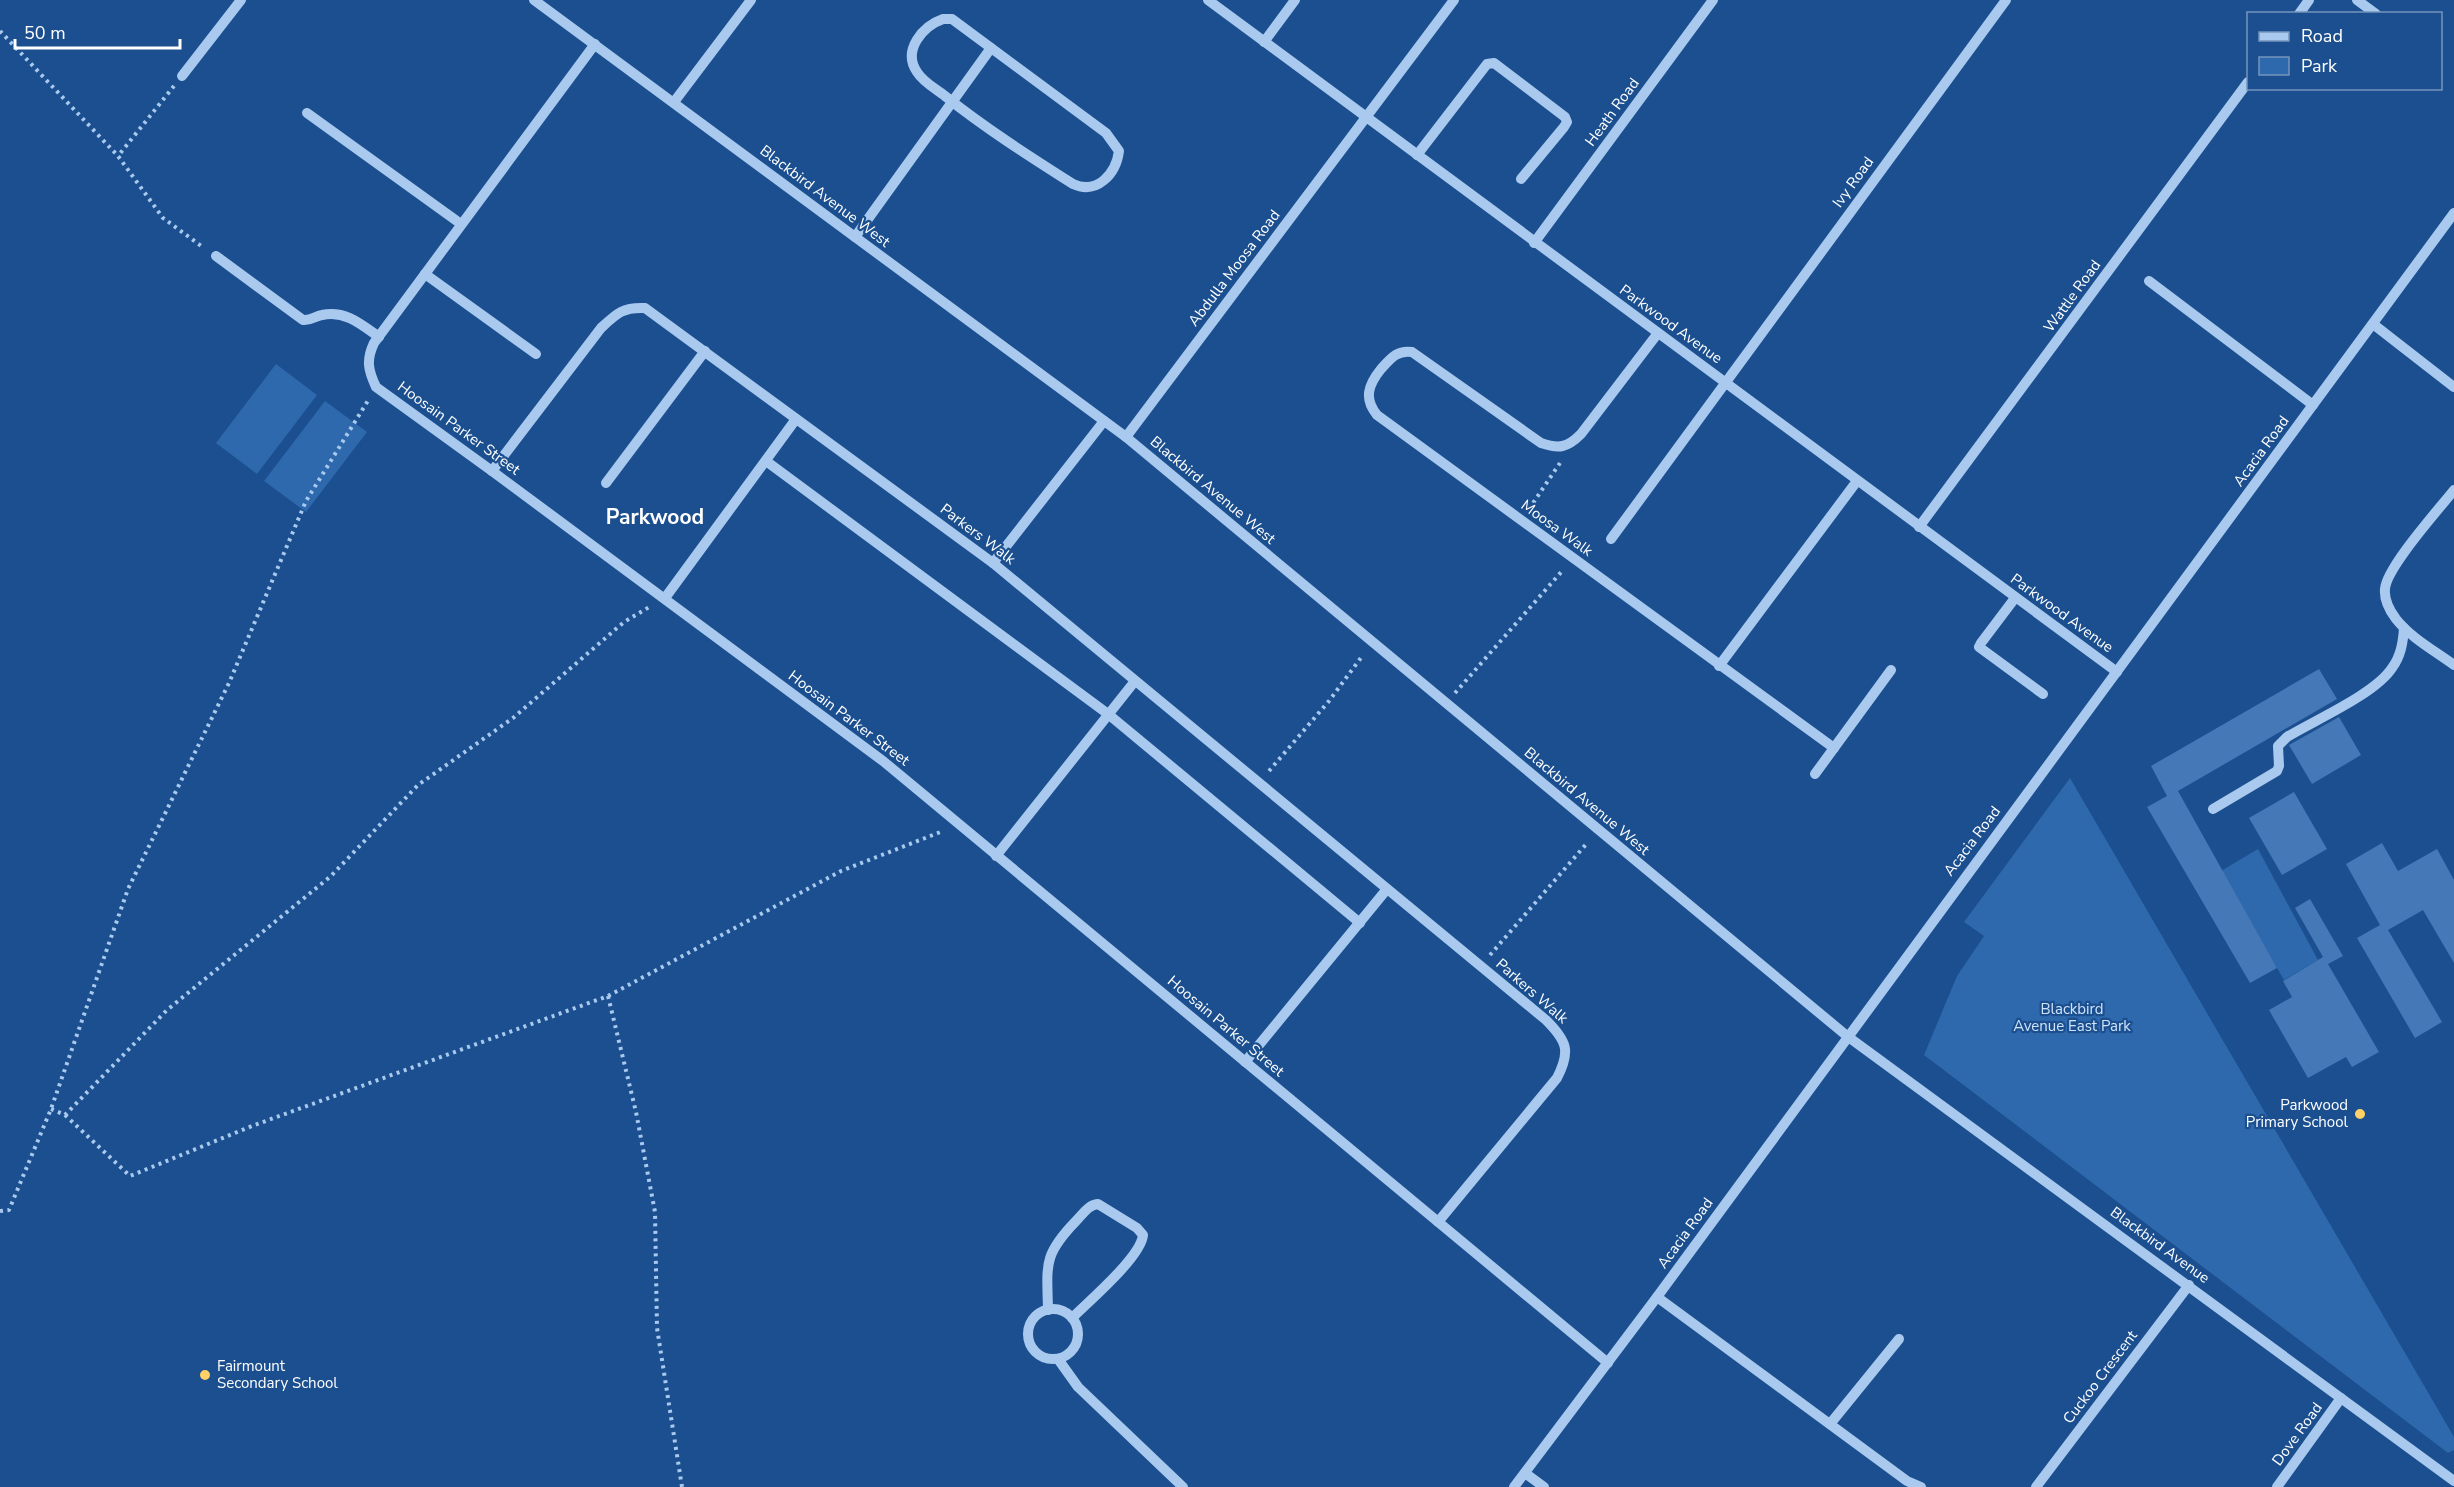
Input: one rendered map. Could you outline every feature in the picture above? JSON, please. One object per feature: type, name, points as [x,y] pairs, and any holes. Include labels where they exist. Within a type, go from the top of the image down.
[{"type":"street","points":[[182,76],[241,0]]},
{"type":"street","name":"Blackbird Avenue West","points":[[534,0],[1126,437],[1847,1036]]},
{"type":"street","points":[[674,102],[751,0]]},
{"type":"street","name":"Parkwood Avenue","points":[[1208,0],[2117,672]]},
{"type":"street","points":[[1264,42],[1295,0]]},
{"type":"street","name":"Abdulla Moosa Road","points":[[1126,437],[1454,0]]},
{"type":"street","name":"Heath Road","points":[[1534,243],[1713,0]]},
{"type":"street","name":"Ivy Road","points":[[1611,539],[2006,0]]},
{"type":"street","points":[[2357,0],[2373,12]]},
{"type":"street","points":[[952,19],[1106,133],[1119,151],[1114,169],[1106,179],[1092,188],[1081,188],[1050,170],[952,102],[918,75],[913,51],[916,40],[923,30],[933,22],[952,19]]},
{"type":"street","name":"Hoosain Parker Street","points":[[595,44],[379,337],[369,354],[368,367],[376,387],[883,761],[1608,1363]]},
{"type":"street","points":[[855,237],[991,48]]},
{"type":"street","points":[[1416,155],[1487,64],[1494,63],[1564,117],[1567,122],[1521,179]]},
{"type":"street","name":"Wattle Road","points":[[1919,527],[2247,83]]},
{"type":"street","points":[[307,114],[461,224]]},
{"type":"street","name":"Acacia Road","points":[[1514,1487],[1657,1297],[2454,213]]},
{"type":"street","points":[[216,256],[303,320],[308,321],[321,315],[346,315],[379,337]]},
{"type":"street","points":[[424,274],[536,354]]},
{"type":"street","points":[[2149,281],[2313,405]]},
{"type":"street","name":"Parkers Walk","points":[[492,471],[601,328],[615,314],[629,307],[645,308],[993,563],[1546,1020],[1560,1034],[1565,1045],[1564,1064],[1557,1078],[1438,1222]]},
{"type":"street","points":[[2373,324],[2454,387]]},
{"type":"street","points":[[1567,446],[1581,434],[1658,333]]},
{"type":"street","points":[[606,483],[705,351]]},
{"type":"street","name":"Moosa Walk","points":[[1567,446],[1558,448],[1541,443],[1413,352],[1405,351],[1391,357],[1371,381],[1369,404],[1377,415],[1834,748]]},
{"type":"street","points":[[665,598],[796,419]]},
{"type":"street","points":[[993,563],[1104,421]]},
{"type":"street","points":[[766,461],[1108,714],[1360,923]]},
{"type":"street","points":[[1719,666],[1857,481]]},
{"type":"street","points":[[2454,490],[2390,571],[2385,589],[2389,608],[2404,628],[2454,665]]},
{"type":"street","points":[[2015,598],[1979,647],[2043,694]]},
{"type":"street","points":[[2213,809],[2277,771],[2278,746],[2287,737],[2374,686],[2387,675],[2394,666],[2402,647],[2404,628]]},
{"type":"street","points":[[1815,774],[1891,670]]},
{"type":"street","points":[[996,856],[1135,681]]},
{"type":"street","points":[[1245,1062],[1387,889]]},
{"type":"street","name":"Blackbird Avenue","points":[[1847,1036],[2449,1477]]},
{"type":"street","points":[[1048,1310],[1049,1256],[1059,1239],[1090,1206],[1098,1204],[1137,1228],[1143,1235],[1142,1243],[1117,1274],[1072,1318]]},
{"type":"street","name":"Cuckoo Crescent","points":[[2036,1487],[2189,1285]]},
{"type":"street","points":[[1657,1297],[1907,1480],[1921,1487]]},
{"type":"street","points":[[1048,1310],[1065,1312],[1072,1318],[1078,1333],[1077,1342],[1067,1356],[1058,1359],[1042,1356],[1034,1351],[1030,1344],[1029,1326],[1040,1313],[1048,1310]]},
{"type":"street","points":[[1830,1424],[1899,1339]]},
{"type":"street","points":[[1058,1359],[1078,1387],[1183,1487]]},
{"type":"street","name":"Dove Road","points":[[2277,1487],[2341,1398]]},
{"type":"street","points":[[1525,1473],[1544,1487]]},
{"type":"path","points":[[0,31],[118,156],[163,218],[216,256]]},
{"type":"path","points":[[118,156],[182,76]]},
{"type":"path","points":[[0,1212],[9,1210],[51,1109],[128,889],[228,683],[306,501],[376,387]]},
{"type":"path","points":[[1521,520],[1562,459],[1567,446]]},
{"type":"path","points":[[1455,694],[1573,558]]},
{"type":"path","points":[[65,1115],[167,1010],[332,876],[418,785],[513,718],[624,622],[665,598]]},
{"type":"path","points":[[1259,783],[1329,700],[1363,655]]},
{"type":"path","points":[[51,1109],[65,1115],[130,1176],[252,1126],[608,996],[841,871],[925,840],[958,824]]},
{"type":"path","points":[[1488,957],[1588,842]]},
{"type":"path","points":[[608,996],[636,1112],[655,1212],[657,1328],[682,1487]]},
{"type":"green space","points":[[276,364],[317,395],[257,474],[216,443]]},
{"type":"green space","points":[[325,401],[367,432],[306,512],[264,481]]},
{"type":"green space","name":"Blackbird Avenue East Park","points":[[2070,778],[2454,1437],[2454,1450],[2448,1453],[1924,1055],[1957,976],[1984,936],[1964,922]]},
{"type":"green space","points":[[2258,849],[2318,960],[2284,980],[2221,871]]},
{"type":"building","points":[[2319,669],[2337,699],[2178,791],[2277,968],[2250,983],[2147,807],[2167,796],[2151,766]]},
{"type":"building","points":[[2339,717],[2361,755],[2312,784],[2289,745]]},
{"type":"building","points":[[2294,792],[2327,849],[2282,875],[2249,818]]},
{"type":"building","points":[[2382,843],[2398,871],[2437,849],[2454,880],[2454,963],[2423,910],[2388,930],[2442,1022],[2415,1038],[2357,938],[2380,925],[2346,864]]},
{"type":"building","points":[[2310,899],[2343,956],[2328,964],[2379,1052],[2352,1067],[2346,1057],[2308,1078],[2269,1010],[2292,997],[2283,981],[2323,957],[2295,908]]},
{"type":"place","name":"Parkwood Primary School","points":[[2360,1114]]},
{"type":"place","name":"Fairmount Secondary School","points":[[205,1375]]},
{"type":"district","name":"Parkwood","points":[[655,517]]}]
